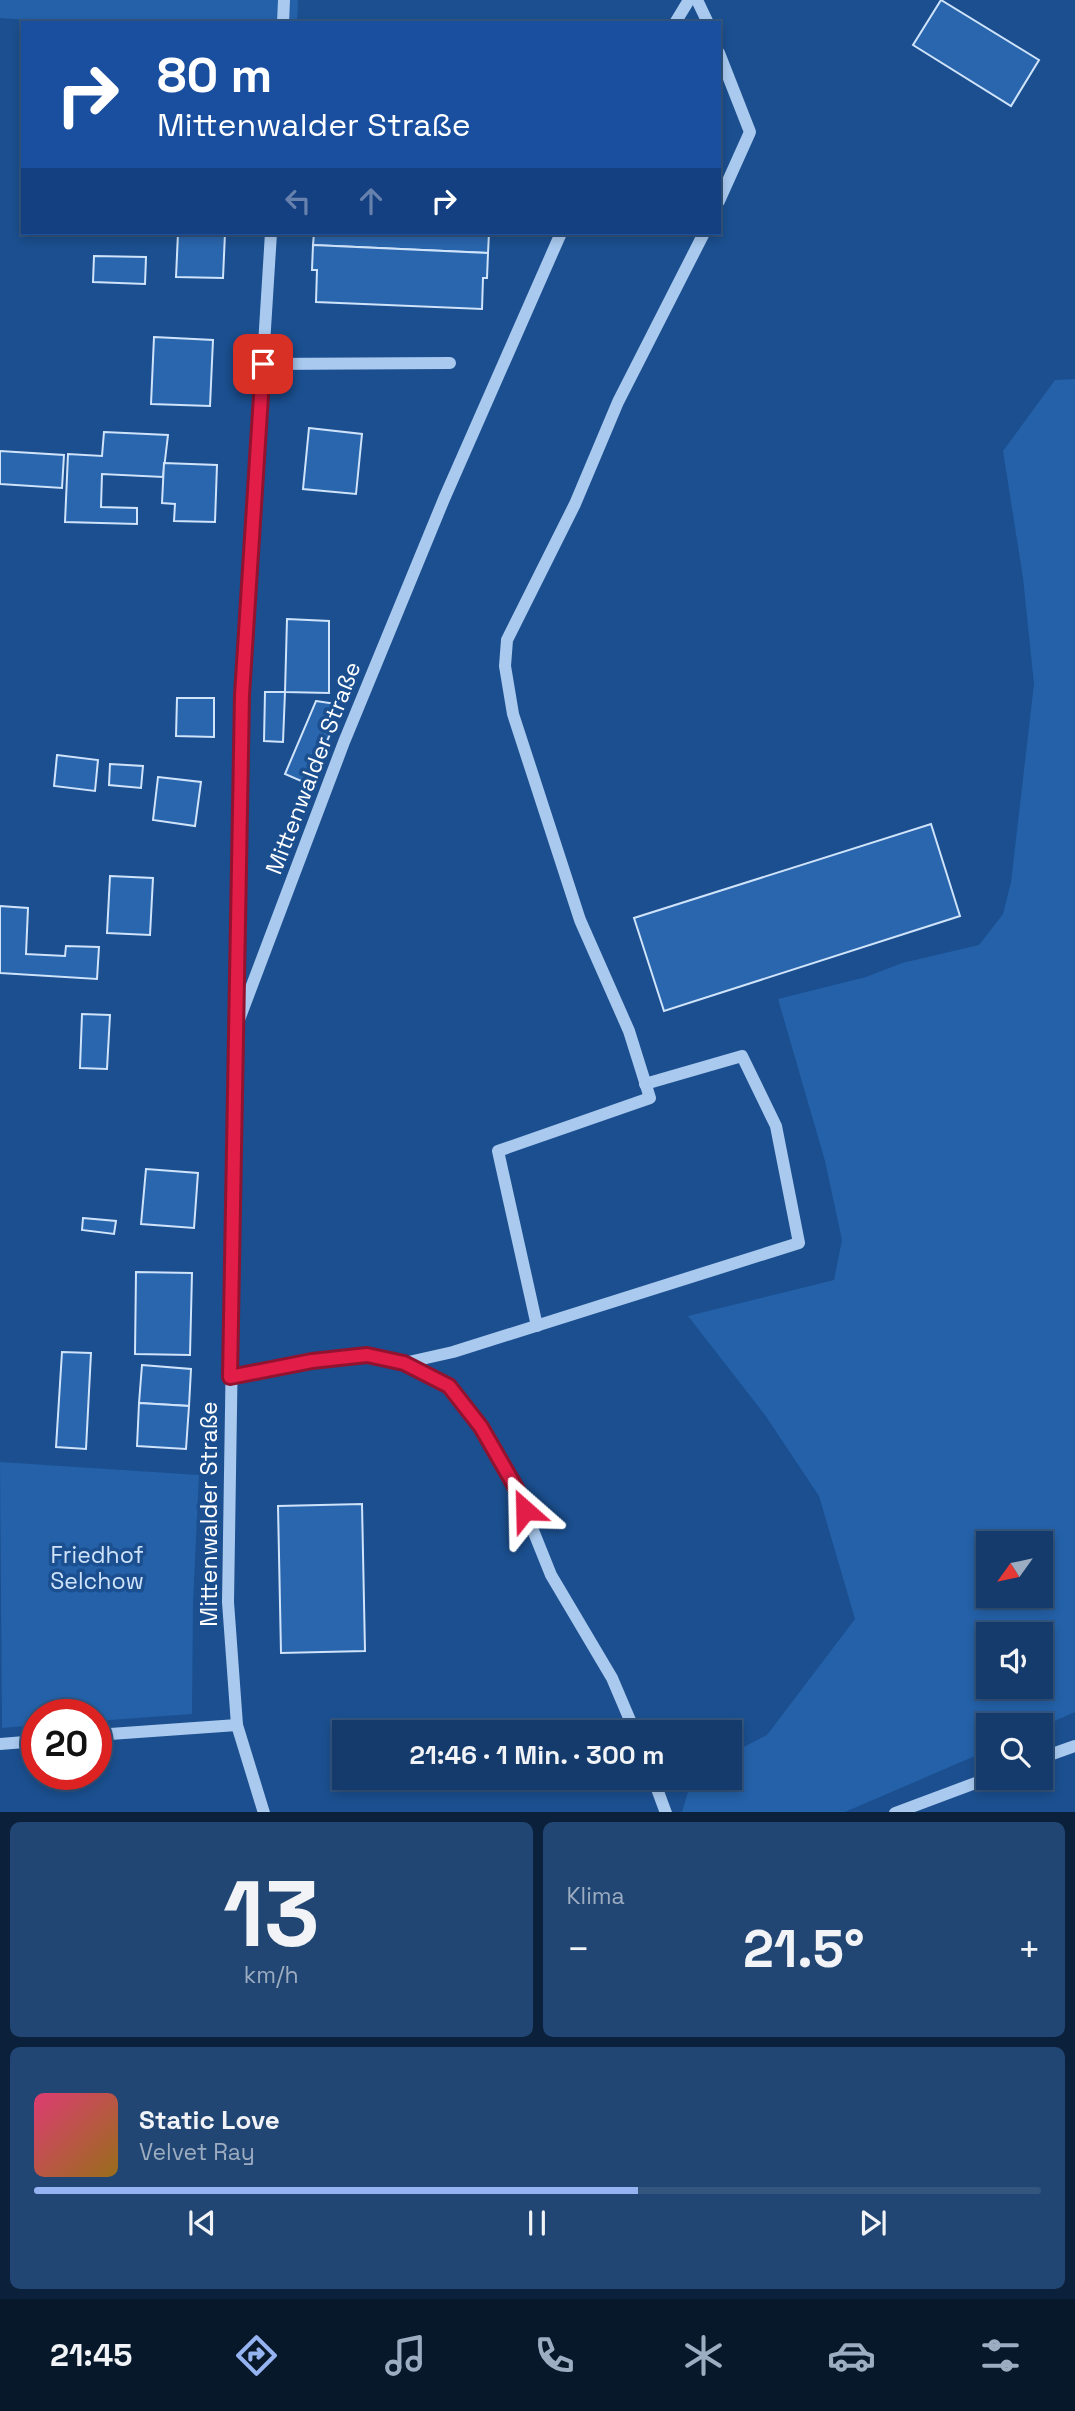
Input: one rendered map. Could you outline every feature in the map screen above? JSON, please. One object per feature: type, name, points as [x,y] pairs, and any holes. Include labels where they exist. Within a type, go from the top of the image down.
[{"type":"street","points":[[283,21],[284,0]]},
{"type":"street","points":[[676,21],[689,0]]},
{"type":"street","points":[[696,0],[707,21]]},
{"type":"street","points":[[721,58],[750,132],[721,197]]},
{"type":"street","points":[[237,1025],[242,695],[271,235]]},
{"type":"street","name":"Mittenwalder Straße","points":[[264,1812],[237,1725],[228,1602],[237,1025],[344,742],[444,499],[560,235]]},
{"type":"street","points":[[537,1326],[498,1151],[650,1098],[629,1031],[580,920],[513,715],[505,666],[507,640],[575,504],[618,402],[703,235]]},
{"type":"street","points":[[263,364],[450,363]]},
{"type":"street","points":[[404,1363],[453,1352],[799,1243],[776,1126],[742,1056],[645,1083]]},
{"type":"street","points":[[230,1377],[312,1361],[367,1355],[404,1363],[449,1386],[481,1427],[516,1488],[551,1575],[612,1678],[630,1720]]},
{"type":"street","points":[[112,1734],[237,1725]]},
{"type":"street","points":[[0,1744],[21,1742]]},
{"type":"street","points":[[1053,1754],[1075,1746]]},
{"type":"street","points":[[895,1812],[976,1783]]},
{"type":"street","points":[[658,1790],[666,1812]]},
{"type":"green space","points":[[0,0],[298,0],[297,21],[43,21],[0,18]]},
{"type":"green space","points":[[1075,379],[1075,1712],[1053,1722],[1053,1713],[976,1713],[976,1756],[845,1812],[682,1812],[688,1790],[742,1790],[742,1748],[767,1735],[855,1619],[819,1496],[765,1415],[688,1316],[834,1280],[842,1240],[825,1161],[778,999],[866,977],[902,963],[979,945],[1003,914],[1011,882],[1034,684],[1023,578],[1003,451],[1055,380]]},
{"type":"green space","name":"Friedhof Selchow","points":[[0,1462],[199,1475],[193,1604],[192,1714],[112,1720],[112,1699],[21,1699],[21,1726],[2,1728]]},
{"type":"building","points":[[941,0],[1039,60],[1011,106],[913,45]]},
{"type":"building","points":[[178,235],[225,235],[223,278],[176,277]]},
{"type":"building","points":[[314,235],[489,235],[488,253],[313,245]]},
{"type":"building","points":[[313,245],[488,253],[487,278],[483,278],[482,309],[316,302],[317,270],[312,270]]},
{"type":"building","points":[[94,256],[146,257],[145,284],[93,282]]},
{"type":"building","points":[[154,337],[213,340],[210,406],[151,404]]},
{"type":"building","points":[[309,428],[362,434],[356,494],[303,489]]},
{"type":"building","points":[[104,432],[168,435],[163,477],[102,474],[101,507],[137,508],[137,524],[65,522],[68,454],[102,456]]},
{"type":"building","points":[[0,451],[64,455],[62,488],[0,484]]},
{"type":"building","points":[[164,463],[217,465],[215,522],[174,521],[175,504],[162,503]]},
{"type":"building","points":[[287,619],[329,621],[329,693],[285,692]]},
{"type":"building","points":[[265,692],[285,692],[283,742],[264,741]]},
{"type":"building","points":[[177,698],[214,698],[214,737],[176,736]]},
{"type":"building","points":[[316,701],[343,705],[308,784],[285,774]]},
{"type":"building","points":[[57,755],[98,760],[95,791],[54,786]]},
{"type":"building","points":[[110,764],[143,766],[141,788],[109,785]]},
{"type":"building","points":[[158,777],[201,782],[195,826],[153,820]]},
{"type":"building","points":[[931,824],[960,916],[664,1011],[634,918]]},
{"type":"building","points":[[110,876],[153,878],[150,935],[107,933]]},
{"type":"building","points":[[0,906],[28,908],[26,954],[65,956],[66,946],[99,947],[97,979],[0,973]]},
{"type":"building","points":[[82,1014],[110,1015],[107,1069],[80,1068]]},
{"type":"building","points":[[146,1169],[198,1173],[194,1228],[141,1224]]},
{"type":"building","points":[[83,1218],[116,1221],[114,1234],[82,1230]]},
{"type":"building","points":[[136,1272],[192,1273],[190,1355],[135,1354]]},
{"type":"building","points":[[62,1352],[91,1353],[86,1449],[56,1447]]},
{"type":"building","points":[[142,1365],[191,1369],[189,1406],[139,1403]]},
{"type":"building","points":[[139,1403],[189,1406],[186,1449],[137,1446]]},
{"type":"building","points":[[362,1504],[365,1651],[281,1653],[278,1506]]},
{"type":"route","points":[[263,364],[242,695],[230,1377],[312,1361],[367,1355],[404,1363],[449,1386],[481,1427],[516,1488],[525,1510]]}]
